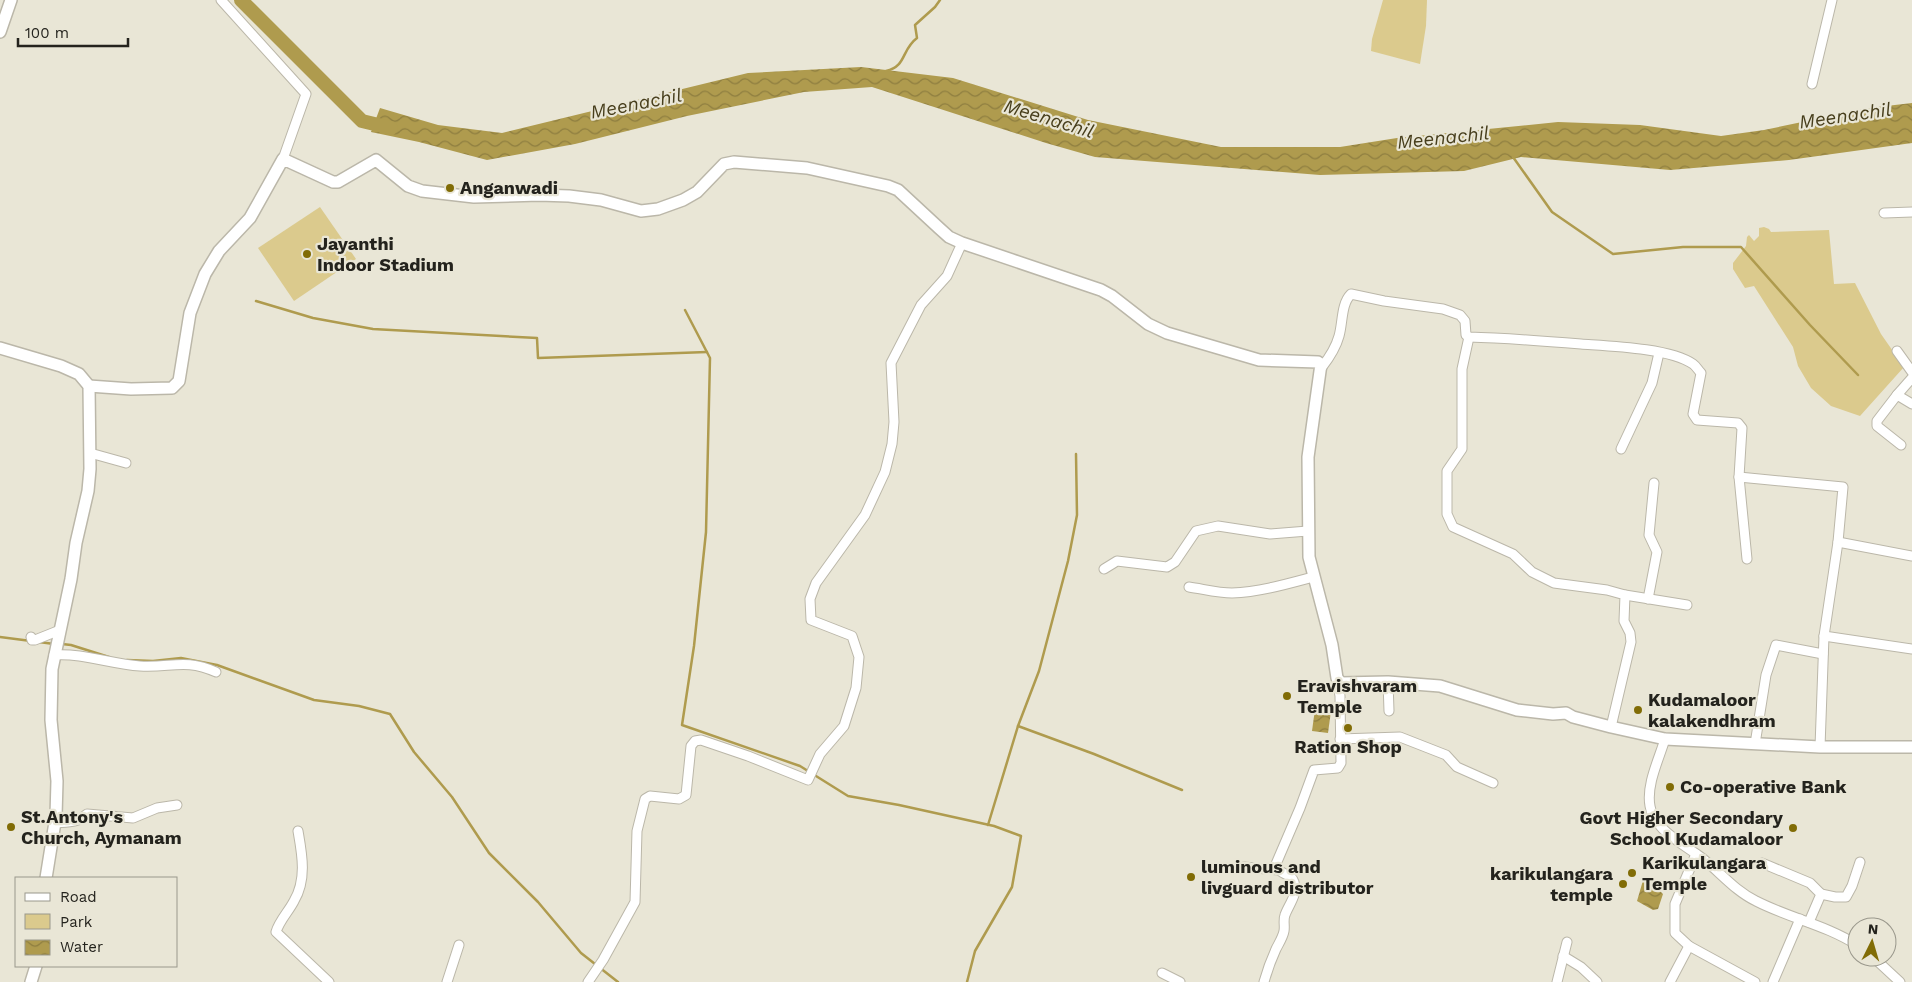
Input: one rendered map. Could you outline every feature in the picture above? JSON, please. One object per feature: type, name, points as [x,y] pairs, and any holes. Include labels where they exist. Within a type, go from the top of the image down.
[{"type":"main road","points":[[0,32],[11,0]]},
{"type":"main road","points":[[89,386],[131,389],[172,388],[176,386],[190,313],[205,274],[219,251],[250,218],[283,159],[333,182],[338,182],[376,160],[408,186],[422,191],[474,197],[569,196],[601,200],[641,211],[658,209],[683,200],[697,192],[724,164],[734,162],[807,168],[888,186],[898,190],[949,237],[1100,290],[1112,296],[1148,324],[1167,333],[1259,360],[1318,362],[1321,364],[1308,457],[1309,557],[1332,645],[1337,678],[1341,683],[1388,682],[1440,686],[1517,710],[1566,713],[1573,717],[1611,728],[1665,739],[1820,747],[1912,747]]},
{"type":"main road","points":[[0,348],[70,370],[79,374],[89,386],[90,453],[88,490],[55,653],[50,694],[52,740],[57,781],[56,823],[48,858],[46,877]]},
{"type":"main road","points":[[31,982],[36,967]]},
{"type":"street","points":[[221,0],[306,94],[283,159]]},
{"type":"street","points":[[1812,84],[1832,0]]},
{"type":"street","points":[[1884,213],[1912,212]]},
{"type":"street","points":[[588,982],[603,960],[636,899],[637,831],[645,799],[650,796],[679,799],[686,795],[692,746],[695,741],[701,740],[748,756],[808,780],[820,754],[844,726],[856,688],[859,657],[852,636],[811,620],[810,598],[816,583],[865,515],[885,472],[892,444],[894,422],[891,363],[921,305],[947,276],[962,243]]},
{"type":"street","points":[[1322,367],[1328,360],[1339,338],[1346,299],[1351,294],[1384,301],[1443,309],[1460,315],[1465,321],[1466,335],[1469,337],[1462,370],[1462,449],[1447,471],[1447,514],[1453,527],[1513,554],[1532,572],[1554,583],[1607,590],[1625,595],[1687,605]]},
{"type":"street","points":[[1469,337],[1619,346],[1679,358],[1694,365],[1701,373],[1693,414],[1697,420],[1738,423],[1742,428],[1739,477],[1747,559]]},
{"type":"street","points":[[1897,351],[1912,372]]},
{"type":"street","points":[[1622,449],[1652,383],[1659,353]]},
{"type":"street","points":[[1901,445],[1877,426],[1877,421],[1912,378]]},
{"type":"street","points":[[1897,395],[1912,404]]},
{"type":"street","points":[[90,453],[126,463]]},
{"type":"street","points":[[1739,477],[1843,487],[1838,542],[1824,636],[1820,747]]},
{"type":"street","points":[[1648,599],[1657,552],[1649,535],[1654,483]]},
{"type":"street","points":[[1104,569],[1117,561],[1167,567],[1175,562],[1196,531],[1218,526],[1270,534],[1308,531]]},
{"type":"street","points":[[1838,542],[1912,556]]},
{"type":"street","points":[[1189,587],[1223,592],[1240,592],[1270,588],[1313,577]]},
{"type":"street","points":[[1611,728],[1631,642],[1631,637],[1624,622],[1625,595]]},
{"type":"street","points":[[32,637],[32,640],[35,640],[59,634]]},
{"type":"street","points":[[1824,636],[1912,649]]},
{"type":"street","points":[[1755,744],[1766,675],[1776,644],[1823,654]]},
{"type":"street","points":[[55,653],[140,666],[189,664],[216,672]]},
{"type":"street","points":[[1264,982],[1284,932],[1284,916],[1293,901],[1295,889],[1294,880],[1291,876],[1282,874],[1276,864],[1300,808],[1310,776],[1314,770],[1338,768],[1341,763],[1340,696],[1337,678]]},
{"type":"street","points":[[1388,682],[1389,711]]},
{"type":"street","points":[[1340,739],[1400,737],[1446,755],[1457,767],[1493,783]]},
{"type":"street","points":[[1665,739],[1650,787],[1650,808],[1664,830],[1742,893],[1756,901],[1832,931],[1847,939]]},
{"type":"street","points":[[56,823],[75,822],[88,814],[133,818],[157,808],[177,805]]},
{"type":"street","points":[[298,831],[303,869],[301,883],[294,902],[276,932],[329,982]]},
{"type":"street","points":[[1696,854],[1675,904],[1675,933],[1689,946],[1755,982]]},
{"type":"street","points":[[1762,863],[1810,883],[1821,894],[1835,897],[1846,896],[1852,886],[1860,862]]},
{"type":"street","points":[[1244,867],[1278,870]]},
{"type":"street","points":[[1809,922],[1821,894]]},
{"type":"street","points":[[1773,982],[1800,918]]},
{"type":"street","points":[[1557,982],[1567,942]]},
{"type":"street","points":[[447,982],[459,945]]},
{"type":"street","points":[[1670,982],[1689,946]]},
{"type":"street","points":[[1563,956],[1581,967],[1597,982]]},
{"type":"street","points":[[1884,967],[1900,982]]},
{"type":"street","points":[[1162,973],[1180,982]]},
{"type":"green space","points":[[1383,0],[1427,0],[1426,26],[1420,64],[1371,51],[1372,39]]},
{"type":"green space","name":"Jayanthi Indoor Stadium","points":[[320,207],[356,259],[294,301],[258,248]]},
{"type":"green space","points":[[1764,227],[1771,232],[1829,230],[1834,284],[1855,283],[1881,334],[1904,367],[1860,416],[1831,406],[1811,388],[1798,366],[1793,347],[1754,286],[1745,288],[1733,269],[1733,263],[1746,246],[1747,237],[1749,235],[1754,241],[1759,236],[1759,228]]},
{"type":"water","points":[[861,67],[953,78],[1088,120],[1221,147],[1340,147],[1397,138],[1558,122],[1640,125],[1721,136],[1764,130],[1869,108],[1912,103],[1912,143],[1789,160],[1670,170],[1521,157],[1464,171],[1320,175],[1095,157],[872,87],[804,92],[687,116],[575,144],[487,160],[419,142],[371,132],[380,108],[438,125],[502,133],[748,73]]},
{"type":"water","points":[[1315,709],[1331,711],[1328,733],[1312,731]]},
{"type":"water","points":[[1644,877],[1658,881],[1658,889],[1663,894],[1658,909],[1653,910],[1637,901]]},
{"type":"waterway","name":"Meenachil","points":[[241,0],[362,121],[391,128]]},
{"type":"waterway","points":[[886,71],[893,69],[901,62],[908,48],[917,38],[915,25],[940,0]]},
{"type":"waterway","points":[[1513,157],[1552,212],[1613,254],[1683,247],[1741,247],[1810,325],[1858,375]]},
{"type":"waterway","points":[[256,301],[313,318],[373,329],[537,338],[538,358],[707,352]]},
{"type":"waterway","points":[[685,310],[710,358],[706,532],[694,646],[682,725],[800,766],[848,796],[994,826],[1021,836],[1012,887],[975,951],[967,982]]},
{"type":"waterway","points":[[988,825],[1018,726],[1039,671],[1068,561],[1077,515],[1076,454]]},
{"type":"waterway","points":[[0,637],[31,641]]},
{"type":"waterway","points":[[39,642],[54,644]]},
{"type":"waterway","points":[[62,644],[109,657]]},
{"type":"waterway","points":[[127,660],[153,661],[181,658],[217,665],[314,700],[359,706],[390,714],[414,752],[452,797],[489,853],[538,902],[581,953],[618,982]]},
{"type":"waterway","points":[[1018,726],[1094,754],[1182,790]]},
{"type":"place","name":"Anganwadi","points":[[450,188]]},
{"type":"place","name":"Jayanthi Indoor Stadium","points":[[307,254]]},
{"type":"place","name":"Eravishvaram Temple","points":[[1287,696]]},
{"type":"place","name":"Kudamaloor kalakendhram","points":[[1638,710]]},
{"type":"place","name":"Ration Shop","points":[[1348,728]]},
{"type":"place","name":"Co-operative Bank","points":[[1670,787]]},
{"type":"place","name":"St.Antony's Church, Aymanam","points":[[11,827]]},
{"type":"place","name":"Govt Higher Secondary School Kudamaloor","points":[[1793,828]]},
{"type":"place","name":"Karikulangara Temple","points":[[1632,873]]},
{"type":"place","name":"luminous and livguard distributor","points":[[1191,877]]},
{"type":"place","name":"karikulangara temple","points":[[1623,884]]}]
